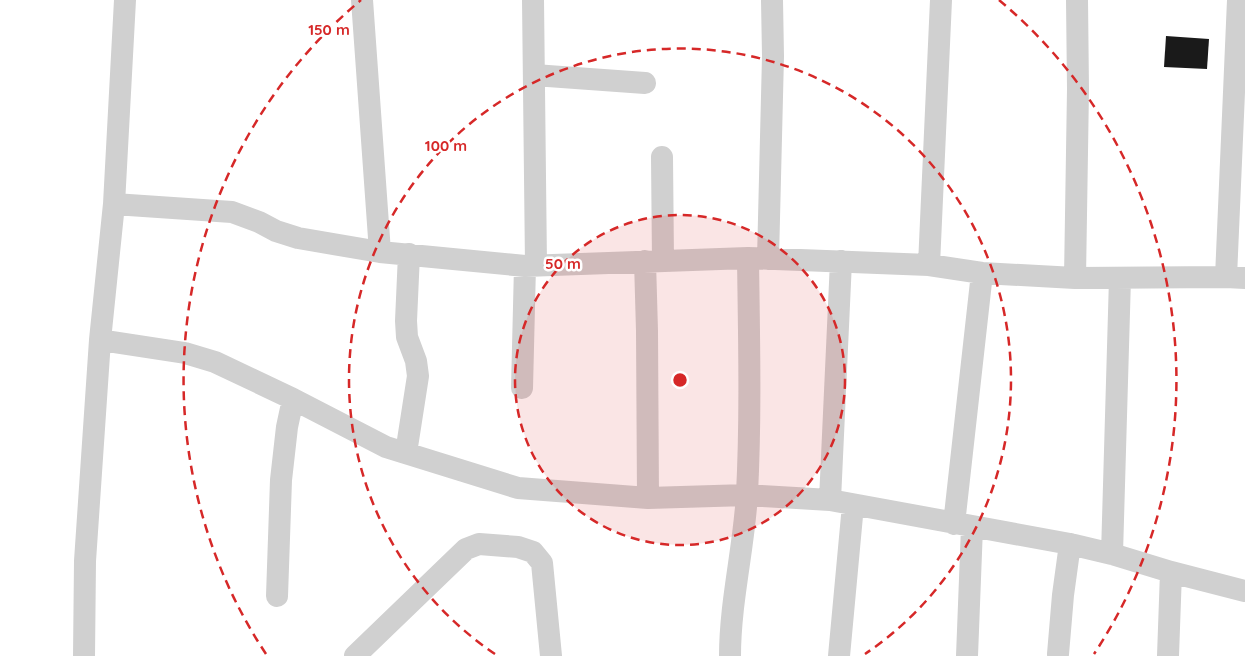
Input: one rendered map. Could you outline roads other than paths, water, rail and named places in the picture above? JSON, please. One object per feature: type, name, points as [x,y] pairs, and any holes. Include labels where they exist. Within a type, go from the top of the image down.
[{"type":"street","points":[[84,656],[86,561],[100,340],[114,204],[125,0]]},
{"type":"street","points":[[362,0],[380,252]]},
{"type":"street","points":[[522,388],[531,265],[534,75],[533,0]]},
{"type":"street","points":[[730,656],[747,495],[750,348],[773,66],[772,0]]},
{"type":"street","points":[[929,265],[941,0]]},
{"type":"street","points":[[1075,278],[1078,90],[1077,0]]},
{"type":"street","points":[[114,204],[232,212],[259,222],[276,231],[298,238],[380,252],[531,265],[758,259],[929,265],[982,273],[1075,278],[1235,278],[1238,0]]},
{"type":"street","points":[[534,75],[645,82]]},
{"type":"street","points":[[648,498],[647,331],[662,157]]},
{"type":"street","points":[[406,453],[418,376],[416,361],[407,337],[409,254]]},
{"type":"street","points":[[830,500],[841,261]]},
{"type":"street","points":[[967,656],[963,525],[982,273]]},
{"type":"street","points":[[1112,554],[1120,278]]},
{"type":"street","points":[[100,340],[185,352],[215,362],[293,399],[386,447],[518,488],[648,498],[747,495],[830,500],[1070,544],[1245,591]]},
{"type":"street","points":[[277,596],[281,480],[293,399]]},
{"type":"street","points":[[839,656],[853,505]]},
{"type":"street","points":[[355,656],[466,549],[479,544],[518,546],[533,552],[542,563],[551,656]]},
{"type":"street","points":[[1058,654],[1070,544]]},
{"type":"street","points":[[1168,656],[1171,572]]}]
